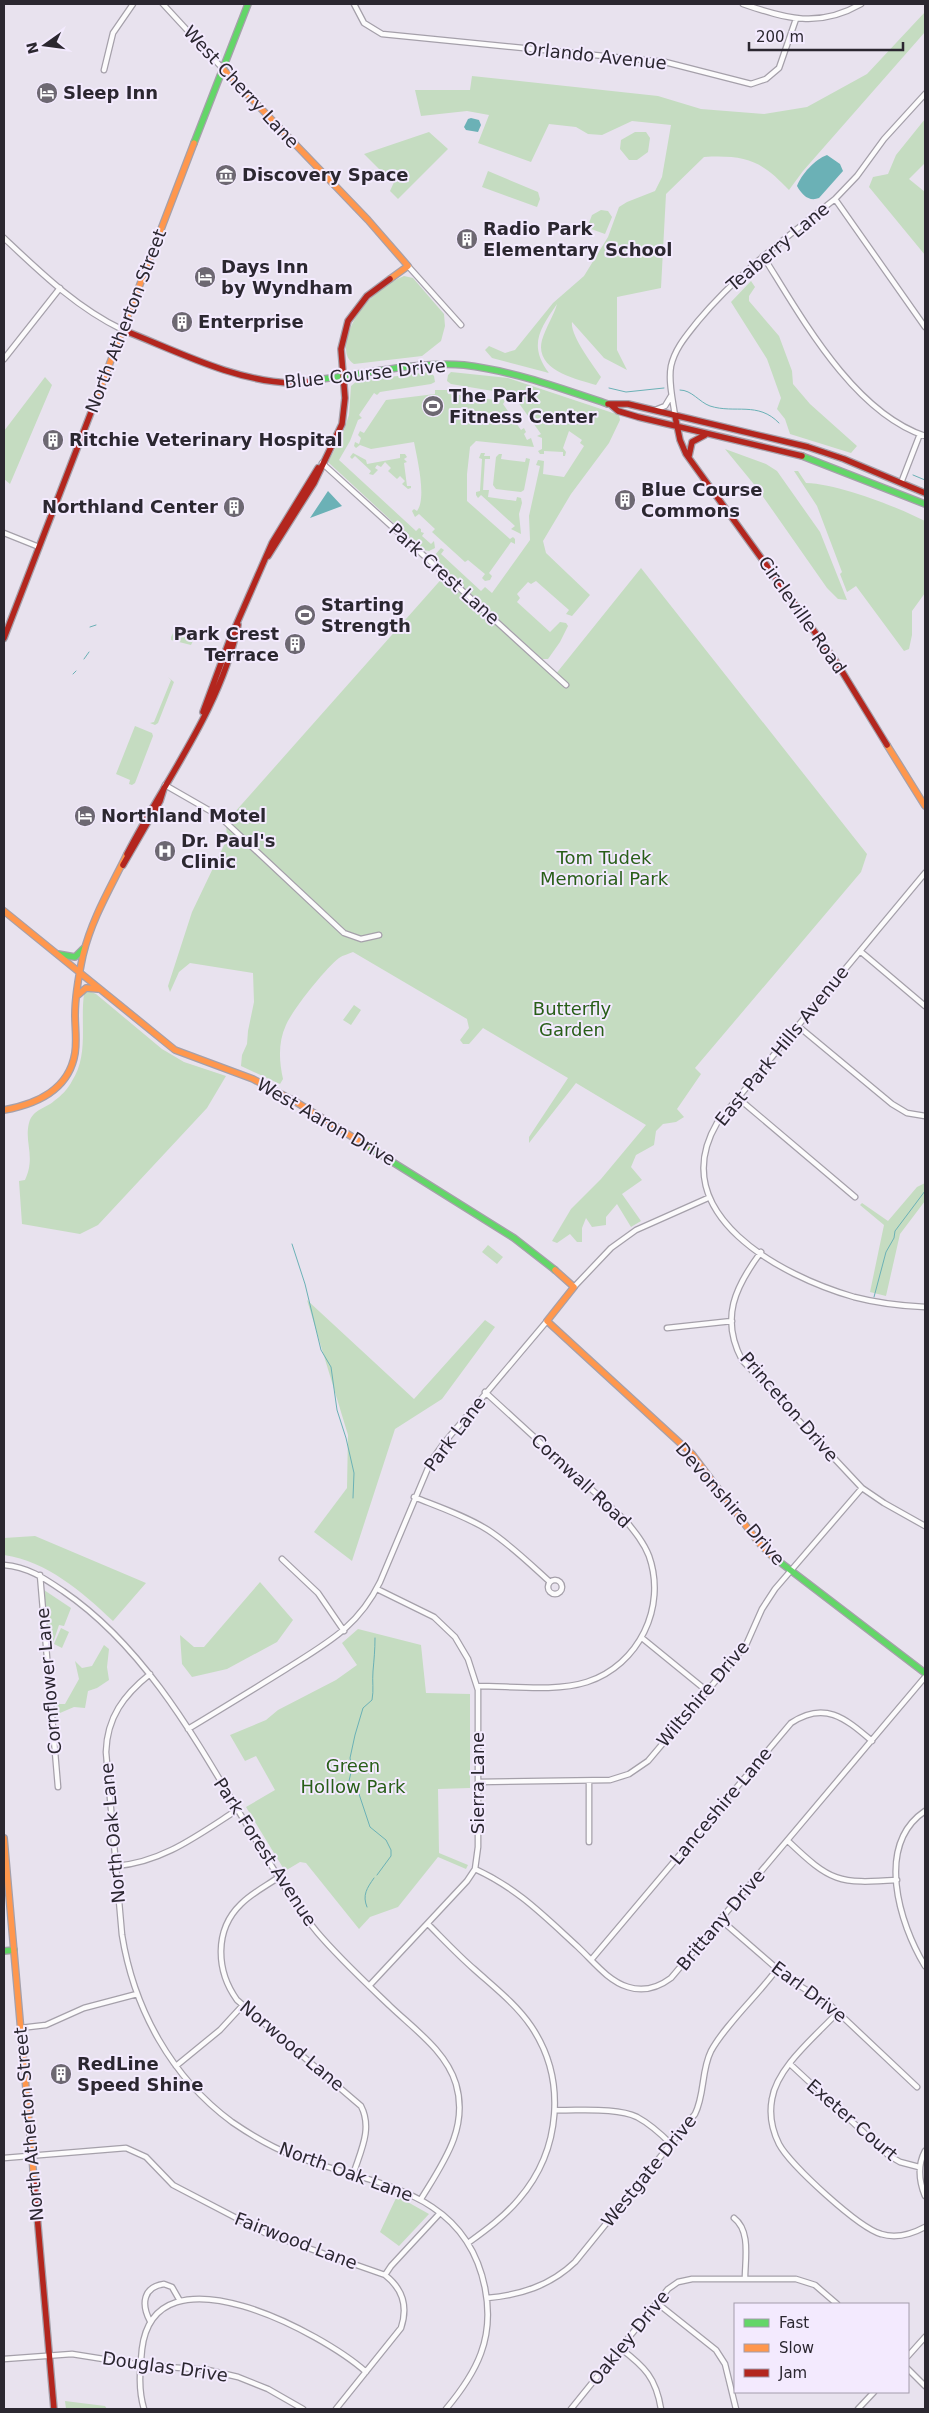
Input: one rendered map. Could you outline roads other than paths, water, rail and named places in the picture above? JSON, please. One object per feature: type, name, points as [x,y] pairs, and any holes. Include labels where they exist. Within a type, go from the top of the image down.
[{"type":"street","points":[[104,70],[113,33],[133,4]]},
{"type":"street","name":"West Cherry Lane","points":[[163,4],[368,220],[461,324]]},
{"type":"street","name":"North Atherton Street","points":[[4,638],[248,4]]},
{"type":"street","name":"Orlando Avenue","points":[[354,4],[359,16],[372,30],[382,34],[665,62],[751,84],[766,79],[779,68],[796,19]]},
{"type":"street","points":[[743,4],[796,19],[824,18],[849,11],[861,4]]},
{"type":"street","name":"Teaberry Lane","points":[[675,416],[671,366],[679,345],[712,303],[763,256],[835,199],[857,176],[884,139],[925,94]]},
{"type":"street","points":[[835,199],[925,327]]},
{"type":"street","points":[[4,238],[90,312],[123,330]]},
{"type":"street","points":[[763,256],[801,315],[852,385],[879,411],[923,435],[901,483]]},
{"type":"street","points":[[4,1110],[25,1107],[41,1101],[54,1092],[66,1078],[75,1055],[76,999],[79,973],[96,914],[118,873],[132,854],[160,801],[165,786],[202,718],[220,666],[268,556],[314,483],[342,424],[345,406],[342,341],[352,314],[367,296],[408,266]]},
{"type":"street","points":[[4,359],[60,288]]},
{"type":"street","name":"Blue Course Drive","points":[[123,330],[254,379],[294,383],[437,365],[478,367],[528,377],[611,404],[628,404],[808,447],[844,459],[925,493]]},
{"type":"street","points":[[653,410],[668,403],[672,393]]},
{"type":"street","name":"Blue Course Drive","points":[[611,404],[618,410],[677,428],[780,450],[816,461],[925,504]]},
{"type":"street","name":"Circleville Road","points":[[675,416],[682,447],[690,461],[824,644],[924,799],[925,806]]},
{"type":"street","points":[[690,461],[688,451],[690,444],[697,437],[708,434]]},
{"type":"street","name":"Park Crest Lane","points":[[322,463],[566,685]]},
{"type":"street","points":[[4,534],[39,547]]},
{"type":"street","points":[[165,786],[219,816],[344,933],[361,939],[379,935]]},
{"type":"street","name":"East Park Hills Avenue","points":[[925,873],[717,1123],[706,1146],[703,1172],[708,1198],[720,1217],[780,1266],[811,1282],[854,1297],[870,1301],[925,1306]]},
{"type":"street","name":"West Aaron Drive","points":[[4,911],[176,1050],[271,1088],[424,1180],[514,1238],[544,1260],[574,1288]]},
{"type":"street","points":[[55,953],[75,957],[86,945]]},
{"type":"street","points":[[860,951],[925,1006]]},
{"type":"street","points":[[76,999],[80,991],[86,988],[99,989]]},
{"type":"street","points":[[798,1026],[892,1104],[907,1113],[925,1116]]},
{"type":"street","points":[[738,1098],[855,1197]]},
{"type":"street","name":"Park Lane","points":[[188,1729],[323,1647],[344,1631],[366,1608],[377,1589],[431,1461],[486,1392],[574,1288],[611,1248],[636,1230],[708,1198]]},
{"type":"street","name":"Princeton Drive","points":[[761,1252],[745,1273],[735,1293],[732,1321],[736,1346],[742,1360],[862,1488],[925,1526]]},
{"type":"street","name":"Devonshire Drive","points":[[546,1321],[692,1454],[762,1547],[791,1572],[925,1675]]},
{"type":"street","points":[[667,1328],[732,1321]]},
{"type":"street","name":"Cornwall Road","points":[[477,1686],[560,1686],[588,1682],[621,1664],[642,1638],[653,1609],[654,1584],[649,1556],[640,1539],[626,1521],[486,1392]]},
{"type":"street","name":"Wiltshire Drive","points":[[478,1782],[589,1782],[610,1780],[639,1768],[648,1761],[746,1645],[768,1598],[862,1488]]},
{"type":"street","points":[[414,1498],[453,1513],[488,1530],[514,1548],[550,1582]]},
{"type":"street","points":[[282,1559],[318,1592],[344,1631]]},
{"type":"street","name":"Park Forest Avenue","points":[[4,1564],[19,1566],[40,1575],[94,1615],[120,1639],[150,1674],[188,1729],[279,1877],[317,1932],[442,2057],[456,2085],[459,2108],[454,2141],[421,2199]]},
{"type":"street","name":"Cornflower Lane","points":[[40,1575],[58,1788]]},
{"type":"street","name":"Sierra Lane","points":[[377,1589],[422,1610],[448,1629],[468,1659],[477,1686],[478,1847],[475,1869]]},
{"type":"street","points":[[642,1638],[707,1691]]},
{"type":"street","name":"North Oak Lane","points":[[150,1674],[123,1699],[116,1709],[107,1733],[106,1752],[126,1958],[137,1994],[152,2030],[176,2066],[211,2105],[245,2131],[291,2155],[403,2191],[421,2199],[440,2213],[468,2243],[480,2268],[487,2298],[487,2325],[480,2357],[465,2387],[446,2409]]},
{"type":"street","name":"Brittany Drive","points":[[475,1869],[498,1880],[526,1900],[611,1978],[627,1987],[642,1990],[657,1986],[672,1978],[872,1741],[925,1675]]},
{"type":"street","name":"Lanceshire Lane","points":[[591,1960],[791,1723],[808,1714],[833,1714],[850,1722],[872,1741]]},
{"type":"street","points":[[589,1782],[589,1842]]},
{"type":"street","points":[[116,1866],[146,1862],[166,1854],[238,1810]]},
{"type":"street","points":[[925,1811],[913,1821],[901,1841],[896,1865],[904,1921],[925,1966]]},
{"type":"street","name":"North Atherton Street","points":[[4,1838],[54,2409]]},
{"type":"street","points":[[788,1841],[818,1868],[836,1878],[858,1882],[897,1880]]},
{"type":"street","points":[[370,1986],[467,1881],[475,1869]]},
{"type":"street","name":"Norwood Lane","points":[[279,1877],[240,1904],[224,1933],[220,1953],[222,1967],[231,1991],[242,2005],[361,2106],[365,2115],[366,2132],[353,2175]]},
{"type":"street","name":"Earl Drive","points":[[721,1920],[777,1969],[797,1984],[820,1996],[917,2087]]},
{"type":"street","points":[[428,1924],[517,2008],[530,2025],[547,2057],[553,2081],[555,2110],[550,2144],[541,2166],[529,2187],[504,2214],[468,2243]]},
{"type":"street","points":[[4,1951],[14,1950]]},
{"type":"street","name":"Westgate Drive","points":[[487,2298],[533,2289],[566,2270],[695,2114],[700,2105],[705,2068],[716,2043],[777,1969]]},
{"type":"street","points":[[20,2028],[46,2025],[84,2008],[137,1994]]},
{"type":"street","points":[[176,2066],[210,2040],[242,2005]]},
{"type":"street","points":[[838,2012],[790,2064],[776,2085],[771,2112],[774,2132],[785,2153],[858,2223],[871,2231],[883,2235],[899,2236],[925,2226]]},
{"type":"street","name":"Exeter Court","points":[[790,2064],[888,2155],[900,2162],[920,2167]]},
{"type":"street","points":[[555,2110],[621,2112],[632,2115],[648,2124],[671,2144]]},
{"type":"street","name":"Fairwood Lane","points":[[4,2158],[126,2148],[133,2150],[146,2157],[172,2185],[248,2225],[291,2243],[385,2275]]},
{"type":"street","points":[[925,2151],[920,2167],[921,2184],[925,2196]]},
{"type":"street","points":[[336,2409],[396,2335],[404,2317],[403,2298],[399,2290],[385,2275],[440,2213]]},
{"type":"street","points":[[734,2218],[741,2224],[745,2232],[745,2279]]},
{"type":"street","name":"Oakley Drive","points":[[571,2409],[668,2289],[682,2280],[745,2279],[806,2281],[821,2289],[836,2303]]},
{"type":"street","points":[[150,2321],[144,2304],[145,2296],[149,2290],[164,2284],[172,2287],[180,2301]]},
{"type":"street","points":[[144,2409],[140,2389],[144,2338],[150,2321],[163,2309],[180,2301],[196,2299],[218,2302],[278,2318],[319,2338],[344,2354],[366,2372]]},
{"type":"street","points":[[657,2303],[716,2350],[725,2364],[733,2386],[736,2409]]},
{"type":"street","points":[[909,2355],[925,2337]]},
{"type":"street","points":[[620,2348],[649,2374],[658,2395],[660,2409]]},
{"type":"street","name":"Douglas Drive","points":[[4,2359],[49,2354],[72,2354],[141,2366],[193,2368],[231,2375],[268,2389],[303,2409]]},
{"type":"street","points":[[909,2370],[925,2386]]},
{"type":"street","points":[[858,2409],[873,2393]]},
{"type":"water","points":[[468,119],[479,120],[481,125],[478,132],[466,130],[464,127]]},
{"type":"water","points":[[827,155],[840,164],[843,171],[819,198],[809,198],[797,186],[809,168]]},
{"type":"water","points":[[328,491],[342,506],[310,518]]},
{"type":"waterway","points":[[609,388],[626,392],[664,388]]},
{"type":"waterway","points":[[680,390],[692,394],[710,406],[755,410],[771,416],[779,423]]},
{"type":"waterway","points":[[913,475],[925,480]]},
{"type":"waterway","points":[[90,627],[96,625]]},
{"type":"waterway","points":[[84,659],[89,652]]},
{"type":"waterway","points":[[73,674],[76,671]]},
{"type":"waterway","points":[[874,1297],[886,1252],[894,1238],[895,1231],[925,1191]]},
{"type":"waterway","points":[[292,1244],[305,1284],[321,1350],[331,1367],[337,1410],[354,1473],[353,1498]]},
{"type":"waterway","points":[[356,1789],[349,1781],[352,1768],[350,1758],[363,1708],[372,1700],[375,1638]]},
{"type":"waterway","points":[[359,1794],[370,1827],[386,1840],[391,1850],[391,1856],[377,1875]]},
{"type":"waterway","points":[[367,1907],[366,1892],[374,1878]]},
{"type":"place","name":"Sleep Inn","points":[[47,93]]},
{"type":"place","name":"Discovery Space","points":[[226,175]]},
{"type":"place","name":"Radio Park Elementary School","points":[[467,239]]},
{"type":"place","name":"Days Inn by Wyndham","points":[[205,277]]},
{"type":"place","name":"Enterprise","points":[[182,322]]},
{"type":"place","name":"The Park Fitness Center","points":[[433,406]]},
{"type":"place","name":"Ritchie Veterinary Hospital","points":[[53,440]]},
{"type":"place","name":"Blue Course Commons","points":[[625,500]]},
{"type":"place","name":"Northland Center","points":[[234,507]]},
{"type":"place","name":"Starting Strength","points":[[305,615]]},
{"type":"place","name":"Park Crest Terrace","points":[[295,644]]},
{"type":"place","name":"Northland Motel","points":[[85,816]]},
{"type":"place","name":"Dr. Paul's Clinic","points":[[165,851]]},
{"type":"place","name":"RedLine Speed Shine","points":[[61,2074]]},
{"type":"park label","name":"Tom Tudek Memorial Park","points":[[604,868]]},
{"type":"park label","name":"Butterfly Garden","points":[[572,1019]]},
{"type":"park label","name":"Green Hollow Park","points":[[353,1776]]}]
